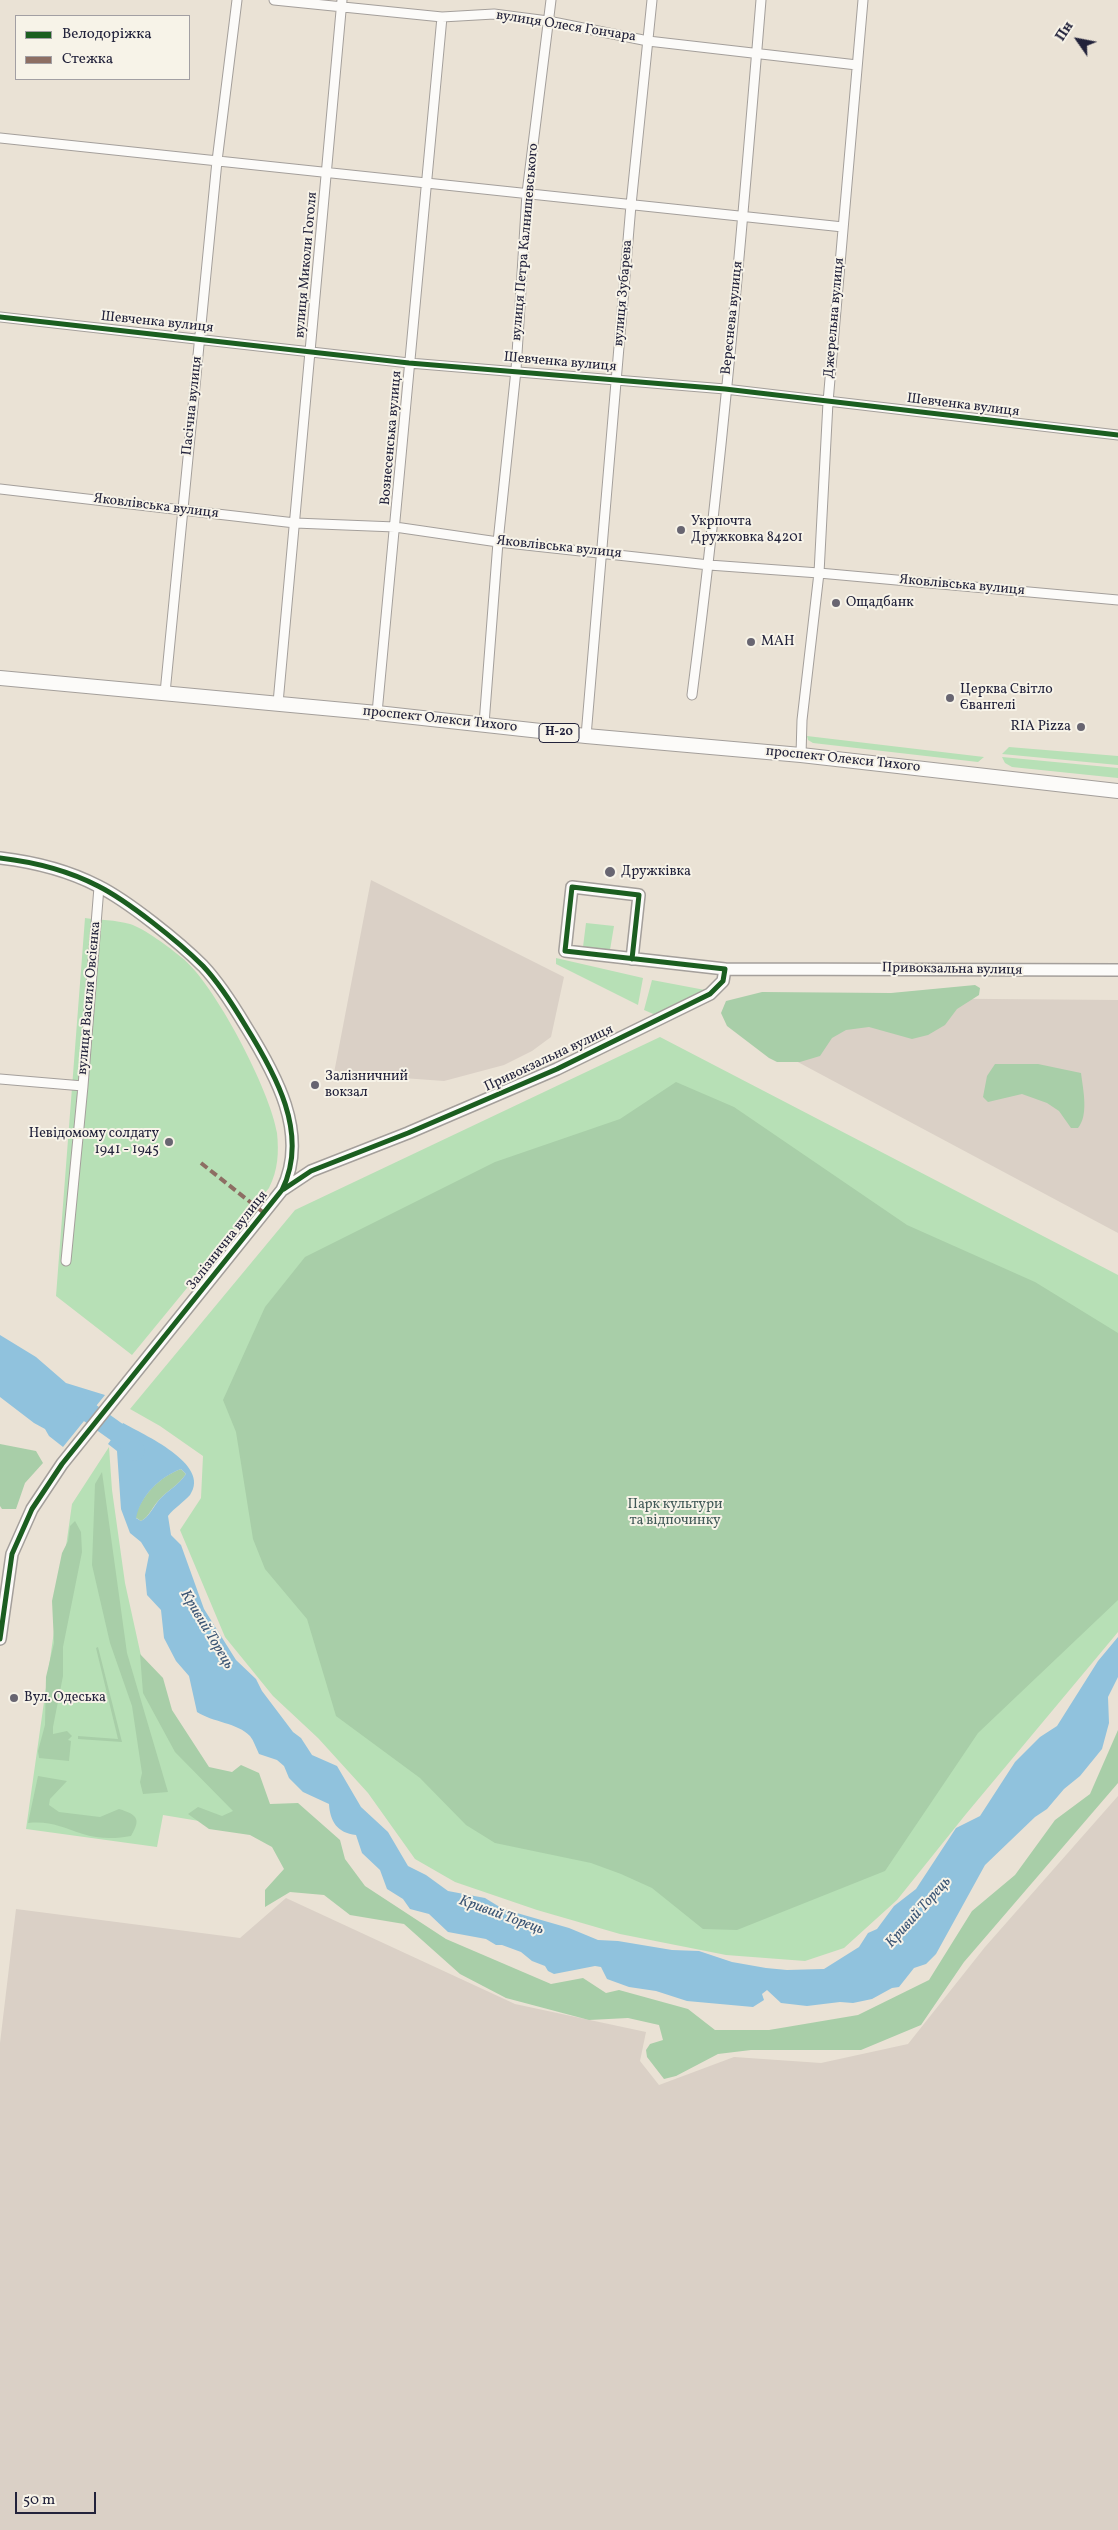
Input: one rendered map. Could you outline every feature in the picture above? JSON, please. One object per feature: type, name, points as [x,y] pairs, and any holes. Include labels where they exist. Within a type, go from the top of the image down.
[{"type":"main road","name":"проспект Олекси Тихого","points":[[0,678],[377,712],[586,736],[800,755],[1118,790]]},
{"type":"street","name":"Пасічна вулиця","points":[[165,693],[217,161],[237,0]]},
{"type":"street","name":"вулиця Олеся Гончара","points":[[274,0],[342,4],[442,17],[494,14],[548,21],[648,40],[857,65]]},
{"type":"street","name":"вулиця Петра Калнишевського","points":[[484,724],[498,542],[516,370],[527,193],[551,0]]},
{"type":"street","name":"вулиця Зубарева","points":[[586,736],[632,204],[652,0]]},
{"type":"street","name":"Вереснева вулиця","points":[[692,695],[709,565],[743,216],[761,0]]},
{"type":"street","name":"Джерельна вулиця","points":[[800,755],[818,573],[828,402],[863,0]]},
{"type":"street","name":"вулиця Миколи Гоголя","points":[[278,703],[342,4]]},
{"type":"street","name":"Вознесенська вулиця","points":[[377,712],[396,527],[409,363],[442,17]]},
{"type":"street","points":[[0,138],[843,227]]},
{"type":"street","name":"Шевченка вулиця","points":[[0,317],[409,363],[516,370],[725,389],[1118,435]]},
{"type":"street","name":"Яковлівська вулиця","points":[[0,489],[295,523],[396,527],[498,542],[709,565],[1118,600]]},
{"type":"street","name":"Залізнична вулиця","points":[[0,858],[49,866],[99,887],[171,938],[204,967],[239,1015],[266,1058],[278,1085],[290,1124],[292,1158],[288,1178],[282,1190],[132,1380],[62,1464],[32,1509],[12,1554],[0,1639]]},
{"type":"street","name":"вулиця Василя Овсієнка","points":[[0,1079],[83,1086],[99,887]]},
{"type":"street","name":"Привокзальна вулиця","points":[[632,960],[639,895],[572,887],[565,951],[632,960],[725,969],[1118,970]]},
{"type":"street","name":"Привокзальна вулиця","points":[[282,1190],[311,1170],[408,1134],[557,1069],[676,1012],[710,994],[723,981],[725,969]]},
{"type":"street","points":[[66,1261],[83,1086]]},
{"type":"shaded area","points":[[371,880],[564,977],[551,1037],[532,1051],[504,1065],[444,1081],[334,1073]]},
{"type":"shaded area","points":[[748,997],[1118,1000],[1118,1233],[736,1029]]},
{"type":"shaded area","points":[[1118,1796],[1118,2530],[0,2530],[0,2043],[16,1909],[240,1938],[286,1898],[515,2004],[646,2032],[640,2061],[659,2085],[734,2057],[821,2063],[908,2044],[985,1947]]},
{"type":"green space","points":[[807,736],[984,757],[978,762],[813,743],[808,740]]},
{"type":"green space","points":[[1009,747],[1118,756],[1118,765],[1002,754]]},
{"type":"green space","points":[[1002,757],[1118,768],[1118,778],[1012,767],[1005,763]]},
{"type":"green space","points":[[85,918],[136,926],[170,948],[194,970],[224,1013],[253,1066],[273,1115],[277,1133],[277,1161],[269,1188],[132,1355],[56,1296]]},
{"type":"green space","points":[[586,923],[614,926],[610,950],[583,947]]},
{"type":"green space","points":[[556,958],[643,978],[638,1005],[556,964]]},
{"type":"green space","points":[[652,980],[705,990],[707,992],[658,1016],[644,1010]]},
{"type":"green space","points":[[975,985],[980,988],[979,995],[957,1009],[945,1025],[928,1035],[912,1039],[869,1027],[846,1030],[832,1038],[820,1056],[800,1062],[777,1062],[769,1058],[727,1026],[721,1013],[726,1001],[762,992],[891,993]]},
{"type":"green space","name":"Парк культури та відпочинку","points":[[660,1037],[1118,1275],[1118,1632],[897,1900],[844,1948],[805,1961],[726,1955],[620,1934],[537,1910],[455,1882],[415,1859],[368,1793],[318,1738],[273,1696],[225,1637],[180,1530],[201,1498],[203,1456],[160,1426],[130,1409],[295,1210]]},
{"type":"green space","points":[[995,1064],[1038,1064],[1081,1073],[1084,1109],[1078,1128],[1071,1128],[1059,1111],[1047,1103],[1022,1094],[988,1102],[983,1097],[987,1076]]},
{"type":"green space","name":"Парк культури та відпочинку","points":[[676,1082],[734,1107],[907,1225],[1035,1282],[1118,1333],[1118,1600],[978,1733],[885,1871],[737,1930],[703,1929],[652,1888],[591,1863],[495,1843],[466,1825],[420,1778],[336,1716],[307,1619],[265,1569],[253,1539],[236,1432],[223,1400],[265,1307],[305,1257],[495,1162],[620,1119]]},
{"type":"green space","points":[[0,1444],[36,1451],[43,1463],[25,1483],[16,1509],[2,1509],[0,1506]]},
{"type":"green space","points":[[109,1447],[112,1490],[125,1583],[145,1674],[183,1754],[245,1803],[241,1828],[163,1815],[157,1847],[26,1829],[72,1504]]},
{"type":"green space","points":[[181,1469],[186,1474],[159,1500],[146,1517],[141,1521],[135,1517],[142,1501],[152,1488],[173,1472]]},
{"type":"green space","points":[[102,1472],[127,1653],[168,1792],[143,1794],[140,1782],[142,1773],[132,1706],[110,1643],[92,1565],[95,1484]]},
{"type":"green space","points":[[75,1521],[81,1532],[82,1552],[63,1647],[63,1676],[53,1727],[53,1734],[67,1731],[72,1736],[68,1740],[71,1741],[69,1761],[39,1758],[38,1751],[45,1725],[46,1677],[54,1643],[52,1601],[62,1553],[68,1541],[70,1526]]},
{"type":"green space","points":[[98,1647],[122,1742],[78,1739],[78,1736],[118,1739],[96,1648]]},
{"type":"green space","points":[[140,1654],[163,1678],[172,1710],[209,1767],[232,1772],[241,1765],[259,1773],[270,1804],[298,1803],[340,1840],[345,1859],[365,1886],[446,1939],[551,1984],[583,1978],[606,1993],[619,1990],[688,2009],[715,2030],[769,2030],[858,2015],[929,1980],[972,1911],[1015,1875],[1055,1820],[1090,1794],[1118,1730],[1118,1783],[964,1962],[921,2025],[861,2050],[751,2050],[718,2054],[676,2076],[664,2079],[647,2057],[646,2050],[650,2044],[663,2040],[659,2025],[628,2018],[589,2020],[506,1998],[460,1974],[404,1924],[350,1915],[324,1895],[290,1892],[265,1907],[265,1890],[284,1869],[272,1847],[250,1835],[209,1829],[188,1814],[198,1807],[222,1816],[233,1811],[175,1752],[143,1693]]},
{"type":"green space","points":[[38,1776],[67,1781],[50,1799],[49,1805],[59,1812],[100,1817],[119,1809],[130,1813],[136,1818],[137,1822],[131,1836],[100,1838],[50,1824],[28,1823]]},
{"type":"water","points":[[0,1335],[36,1357],[66,1383],[105,1395],[63,1447],[49,1436],[45,1429],[0,1397]]},
{"type":"water","points":[[123,1423],[172,1452],[183,1461],[191,1472],[194,1483],[190,1495],[168,1516],[171,1535],[181,1545],[204,1609],[236,1660],[256,1679],[262,1691],[293,1732],[301,1738],[312,1755],[337,1766],[361,1807],[388,1832],[408,1866],[426,1875],[448,1891],[485,1898],[503,1909],[569,1928],[598,1940],[618,1941],[672,1950],[699,1951],[732,1962],[766,1968],[787,1970],[824,1969],[859,1947],[868,1933],[877,1929],[894,1906],[916,1889],[956,1828],[980,1816],[1015,1762],[1040,1737],[1057,1726],[1098,1661],[1118,1637],[1118,1677],[1108,1697],[1109,1723],[1102,1749],[1080,1776],[1064,1789],[1047,1809],[1035,1817],[985,1865],[936,1954],[926,1964],[914,1968],[899,1987],[892,1988],[872,1999],[853,2003],[840,2002],[807,2006],[781,2003],[767,1990],[762,1994],[764,2000],[753,2007],[687,2001],[656,1991],[629,1987],[607,1979],[601,1967],[595,1966],[554,1974],[548,1971],[545,1966],[532,1961],[521,1952],[502,1945],[496,1945],[486,1939],[448,1932],[429,1914],[410,1909],[403,1899],[387,1889],[380,1870],[362,1853],[356,1835],[339,1829],[331,1816],[329,1804],[303,1792],[289,1778],[284,1766],[277,1760],[259,1754],[250,1736],[245,1732],[197,1712],[189,1676],[176,1661],[164,1638],[161,1610],[147,1595],[145,1575],[149,1555],[141,1542],[130,1533],[121,1509],[117,1451],[108,1444]],"holes":[[[181,1469],[186,1474],[159,1500],[144,1519],[141,1521],[136,1518],[142,1502],[152,1488],[173,1472]]]},
{"type":"waterway","name":"Кривий Торець","points":[[69,1398],[125,1438],[135,1451]]},
{"type":"marked path","points":[[201,1163],[264,1213]]},
{"type":"cycle path","points":[[0,317],[409,363],[725,389],[1118,435]]},
{"type":"cycle path","points":[[0,858],[50,868],[74,875],[98,886],[124,901],[153,923],[181,945],[203,966],[231,1002],[267,1063],[285,1104],[291,1126],[292,1147],[290,1169],[282,1190],[62,1464],[32,1509],[12,1554],[0,1639]]},
{"type":"cycle path","points":[[284,1189],[311,1171],[408,1133],[557,1069],[710,994],[723,981],[725,969],[565,951],[572,887],[639,895],[632,959]]},
{"type":"place","name":"Укрпочта Дружковка 84201","points":[[681,530]]},
{"type":"place","name":"Ощадбанк","points":[[836,603]]},
{"type":"place","name":"МАН","points":[[751,642]]},
{"type":"place","name":"Церква Світло Євангелі","points":[[950,698]]},
{"type":"place","name":"RIA Pizza","points":[[1081,727]]},
{"type":"place","name":"Дружківка","points":[[610,872]]},
{"type":"place","name":"Залізничний вокзал","points":[[315,1085]]},
{"type":"place","name":"Невідомому солдату 1941 - 1945","points":[[169,1142]]},
{"type":"place","name":"Вул. Одеська","points":[[14,1698]]}]
